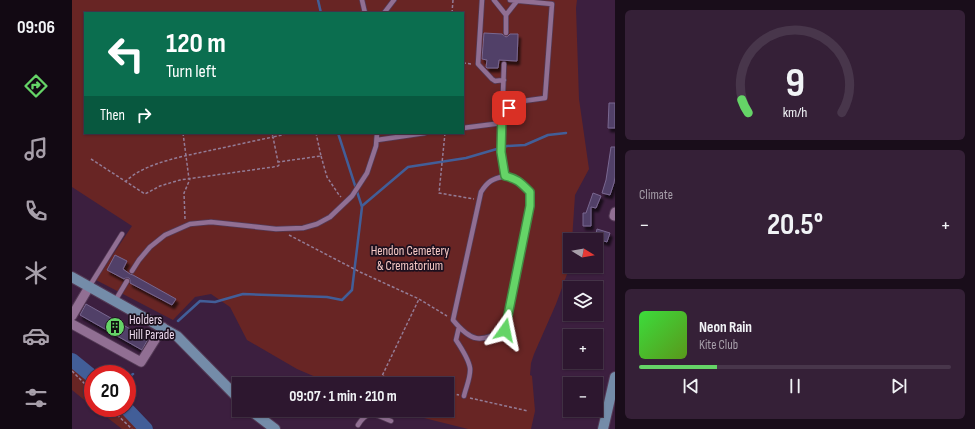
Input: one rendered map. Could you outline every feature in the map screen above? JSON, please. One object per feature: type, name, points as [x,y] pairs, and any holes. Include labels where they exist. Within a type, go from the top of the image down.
[{"type":"main road","points":[[72,277],[177,336],[232,392]]},
{"type":"main road","points":[[603,429],[615,377]]},
{"type":"main road","points":[[259,417],[275,429]]},
{"type":"street","points":[[72,316],[88,287]]},
{"type":"street","points":[[72,324],[141,362],[163,327]]},
{"type":"lane","points":[[362,0],[365,12]]},
{"type":"lane","points":[[385,12],[394,0]]},
{"type":"lane","points":[[482,0],[478,64],[495,81],[504,80]]},
{"type":"lane","points":[[494,0],[506,15]]},
{"type":"lane","points":[[503,96],[516,102],[545,98],[552,2],[510,0]]},
{"type":"lane","points":[[506,33],[506,15],[517,1]]},
{"type":"lane","points":[[504,64],[501,152],[505,176]]},
{"type":"lane","points":[[502,114],[516,102]]},
{"type":"lane","points":[[464,128],[502,123]]},
{"type":"lane","points":[[132,271],[150,247],[165,235],[190,224],[211,222],[276,229],[303,228],[316,224],[330,217],[352,196],[367,173],[376,146],[377,134]]},
{"type":"lane","points":[[377,140],[418,134]]},
{"type":"lane","points":[[505,176],[520,182],[530,192],[530,206],[505,330],[492,337],[475,338],[467,336],[453,320],[481,192],[486,184],[495,178],[505,176]]},
{"type":"lane","points":[[88,287],[122,234]]},
{"type":"lane","points":[[115,301],[127,281]]},
{"type":"lane","points":[[459,327],[456,340],[470,366],[470,376],[464,396]]},
{"type":"lane","points":[[358,425],[364,417],[368,415],[378,416],[391,421]]},
{"type":"path","points":[[452,0],[452,12]]},
{"type":"path","points":[[464,63],[478,64]]},
{"type":"path","points":[[183,134],[190,179],[184,193],[185,226]]},
{"type":"path","points":[[91,159],[145,194],[165,184],[180,180],[278,166],[272,134]]},
{"type":"path","points":[[125,182],[130,177],[156,164],[286,134]]},
{"type":"path","points":[[316,134],[327,177],[339,195],[347,201]]},
{"type":"path","points":[[445,134],[439,194],[479,200]]},
{"type":"path","points":[[278,162],[321,156]]},
{"type":"path","points":[[276,229],[360,272],[419,299],[453,320]]},
{"type":"path","points":[[386,377],[382,376],[419,299]]},
{"type":"path","points":[[72,371],[84,383]]},
{"type":"path","points":[[454,394],[528,411]]},
{"type":"path","points":[[119,417],[132,429]]},
{"type":"green space","name":"Hendon Cemetery & Crematorium","points":[[72,0],[577,0],[579,99],[589,169],[575,195],[572,233],[563,233],[563,273],[567,273],[531,363],[530,375],[532,376],[535,411],[531,429],[468,429],[420,417],[454,417],[454,377],[316,377],[297,369],[247,340],[230,307],[211,294],[195,297],[173,320],[96,280],[132,226],[72,187]]},
{"type":"green space","points":[[72,354],[85,365],[84,400],[72,390]]},
{"type":"green space","points":[[136,410],[153,429],[122,429],[107,417],[136,417]]},
{"type":"building","points":[[484,33],[502,34],[506,37],[510,34],[518,34],[517,61],[499,60],[498,68],[487,68],[487,60],[482,59]]},
{"type":"building","points":[[609,103],[615,103],[615,128],[608,128]]},
{"type":"building","points":[[611,147],[615,147],[615,177],[610,195],[602,193],[606,180]]},
{"type":"building","points":[[593,193],[601,196],[596,208],[591,207],[591,226],[583,226],[583,213],[586,213]]},
{"type":"building","points":[[597,229],[610,233],[607,242],[603,241],[603,233],[596,233]]},
{"type":"building","points":[[115,255],[127,261],[123,269],[176,299],[172,305],[130,283],[129,278],[124,279],[107,270]]},
{"type":"building","name":"Holders Hill Parade","points":[[86,304],[148,339],[142,350],[80,315]]},
{"type":"waterway","points":[[318,0],[321,12]]},
{"type":"waterway","points":[[362,206],[408,167],[466,158],[507,146],[525,145],[548,135],[566,133]]},
{"type":"waterway","points":[[178,321],[200,301],[215,302],[243,294],[327,297],[342,300],[352,290],[362,207],[338,134]]},
{"type":"waterway","points":[[72,360],[84,370]]},
{"type":"waterway","points":[[135,417],[146,429]]},
{"type":"place","name":"Holders Hill Parade","points":[[115,327]]},
{"type":"route","points":[[505,330],[530,206],[530,192],[520,182],[505,176],[501,152],[502,114],[509,108]]}]
